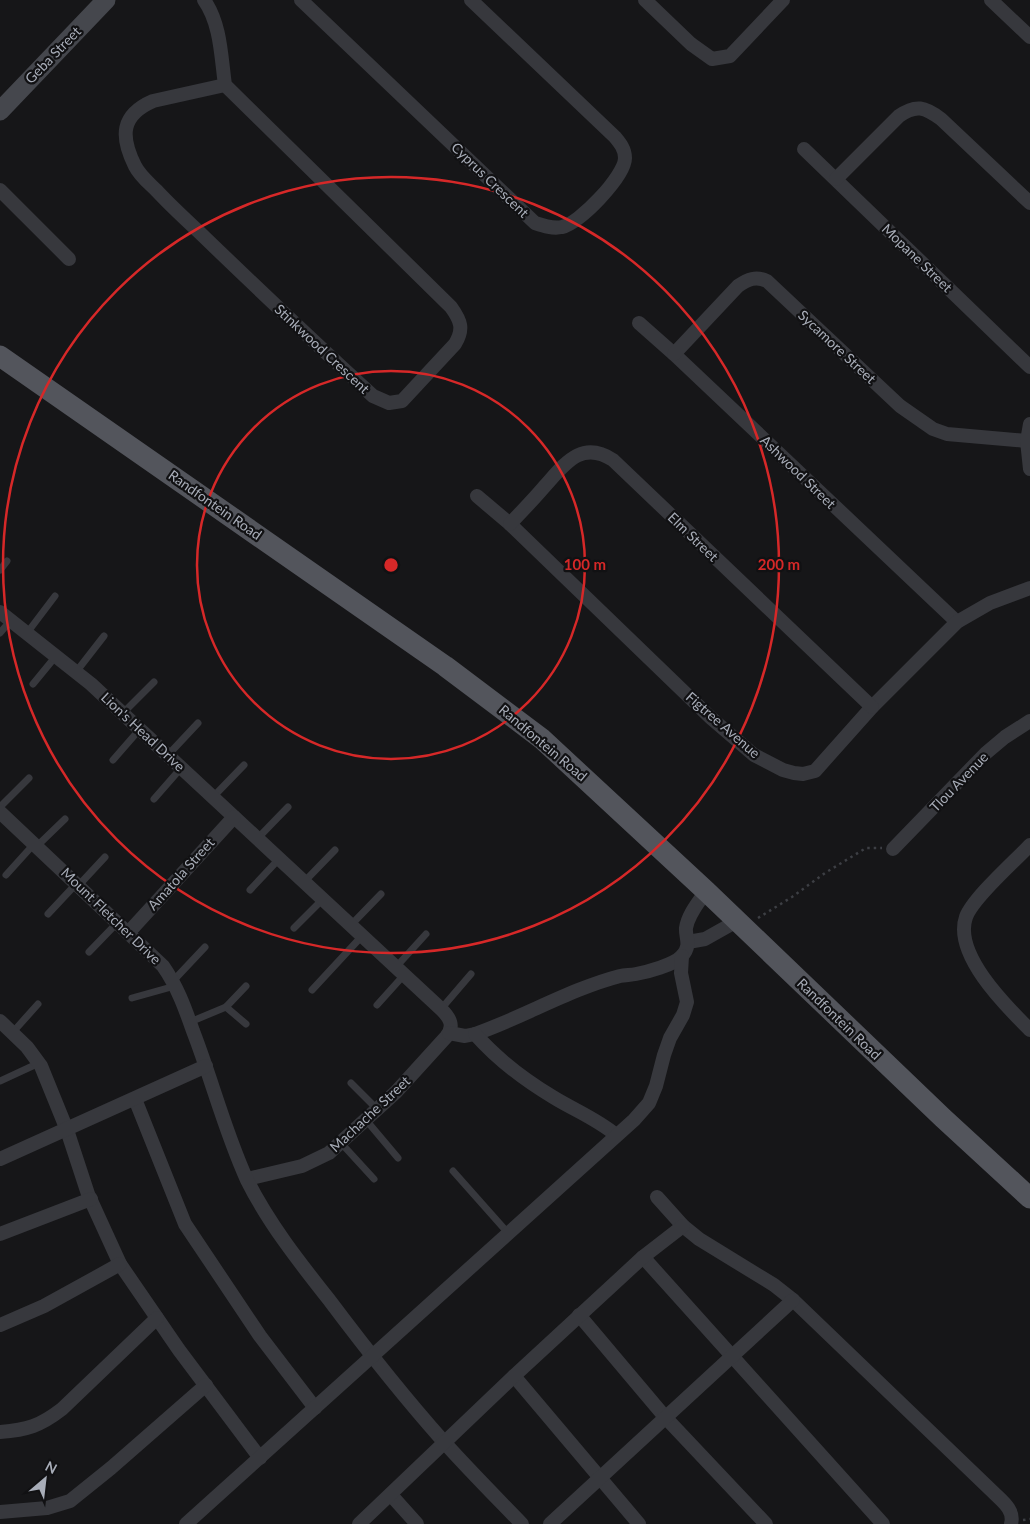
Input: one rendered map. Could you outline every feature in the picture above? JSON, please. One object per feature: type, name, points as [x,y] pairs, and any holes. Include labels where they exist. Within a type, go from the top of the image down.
[{"type":"main road","name":"Randfontein Road","points":[[0,356],[472,685],[542,739],[706,891],[929,1105],[1030,1198]]},
{"type":"street","name":"Geba Street","points":[[0,111],[106,0]]},
{"type":"street","points":[[204,0],[213,17],[218,36],[225,85]]},
{"type":"street","name":"Cyprus Crescent","points":[[301,0],[535,223],[543,226],[563,227],[574,222],[613,184],[619,175],[625,157],[623,147],[615,137],[471,0]]},
{"type":"street","points":[[644,0],[691,44],[712,59],[730,56],[783,0]]},
{"type":"street","points":[[1000,3],[1030,37]]},
{"type":"street","name":"Stinkwood Crescent","points":[[225,85],[456,314],[461,330],[455,344],[402,400],[389,403],[373,396],[288,318],[139,174],[127,142],[125,130],[128,120],[133,113],[153,101],[225,85]]},
{"type":"street","points":[[836,179],[899,116],[908,110],[921,108],[932,112],[941,119],[1030,203]]},
{"type":"street","name":"Mopane Street","points":[[804,149],[1030,367]]},
{"type":"street","points":[[0,190],[68,259]]},
{"type":"street","name":"Sycamore Street","points":[[674,354],[738,286],[747,280],[760,278],[768,282],[900,406],[933,429],[947,434],[1026,441]]},
{"type":"street","name":"Ashwood Street","points":[[639,323],[957,622]]},
{"type":"street","points":[[1030,424],[1026,441],[1030,469]]},
{"type":"street","name":"Elm Street","points":[[510,524],[568,461],[587,452],[603,453],[613,460],[872,707]]},
{"type":"street","name":"Figtree Avenue","points":[[477,496],[510,524],[711,718],[754,755],[769,764],[794,773],[803,774],[815,771],[872,707],[957,622],[990,603],[1030,588]]},
{"type":"street","name":"Lion's Head Drive","points":[[5,616],[76,672],[140,728],[257,839],[441,1008],[450,1018],[449,1033]]},
{"type":"street","name":"Tlou Avenue","points":[[893,849],[986,753],[1005,737],[1030,721]]},
{"type":"street","name":"Mount Fletcher Drive","points":[[0,812],[163,966],[174,983],[190,1022],[232,1143],[247,1179],[290,1250],[372,1356],[444,1442],[522,1524]]},
{"type":"street","name":"Amatola Street","points":[[129,932],[234,817]]},
{"type":"street","points":[[1030,845],[990,886],[966,915],[964,924],[964,938],[985,980],[996,995],[1030,1030]]},
{"type":"street","points":[[186,1524],[634,1120],[648,1103],[656,1086],[670,1038],[687,1002],[681,973],[682,956],[688,942],[686,930],[688,920],[706,891]]},
{"type":"street","points":[[688,942],[704,939],[741,924]]},
{"type":"street","points":[[449,1033],[466,1036],[474,1034],[537,1009],[572,992],[623,975],[637,974],[664,966],[682,956]]},
{"type":"street","points":[[0,1021],[39,1063],[49,1081],[90,1199],[120,1264],[206,1386],[260,1458]]},
{"type":"street","name":"Machache Street","points":[[247,1179],[302,1166],[330,1153],[396,1092],[449,1033]]},
{"type":"street","points":[[474,1034],[513,1072],[554,1098],[602,1123],[616,1135]]},
{"type":"street","points":[[0,1159],[206,1066]]},
{"type":"street","points":[[135,1099],[185,1224],[260,1336],[315,1408]]},
{"type":"street","points":[[657,1197],[682,1226],[699,1239],[774,1285],[793,1300],[1010,1509],[1011,1524]]},
{"type":"street","points":[[0,1234],[90,1199]]},
{"type":"street","points":[[359,1524],[579,1315],[642,1257],[682,1226]]},
{"type":"street","points":[[642,1257],[883,1524]]},
{"type":"street","points":[[0,1325],[44,1306],[120,1264]]},
{"type":"street","points":[[550,1524],[793,1300]]},
{"type":"street","points":[[579,1315],[666,1417],[766,1524]]},
{"type":"street","points":[[0,1432],[22,1430],[46,1421],[62,1409],[157,1318]]},
{"type":"street","points":[[514,1376],[639,1524]]},
{"type":"street","points":[[0,1512],[47,1508],[70,1500],[111,1468],[206,1386]]},
{"type":"street","points":[[391,1494],[418,1524]]},
{"type":"lane","points":[[0,570],[8,560]]},
{"type":"lane","points":[[26,633],[55,596]]},
{"type":"lane","points":[[0,633],[5,616]]},
{"type":"lane","points":[[76,672],[104,636]]},
{"type":"lane","points":[[33,684],[56,656]]},
{"type":"lane","points":[[123,713],[154,682]]},
{"type":"lane","points":[[168,756],[198,723]]},
{"type":"lane","points":[[113,760],[140,728]]},
{"type":"lane","points":[[213,797],[244,765]]},
{"type":"lane","points":[[154,799],[182,768]]},
{"type":"lane","points":[[0,807],[29,778]]},
{"type":"lane","points":[[257,839],[288,807]]},
{"type":"lane","points":[[6,875],[65,819]]},
{"type":"lane","points":[[304,882],[334,850]]},
{"type":"lane","points":[[48,914],[105,857]]},
{"type":"lane","points":[[250,890],[279,858]]},
{"type":"lane","points":[[351,925],[381,894]]},
{"type":"lane","points":[[294,928],[322,899]]},
{"type":"lane","points":[[89,952],[118,922]]},
{"type":"lane","points":[[377,1005],[426,934]]},
{"type":"lane","points":[[312,990],[362,936]]},
{"type":"lane","points":[[132,998],[174,983],[205,947]]},
{"type":"lane","points":[[441,1008],[471,974]]},
{"type":"lane","points":[[190,1022],[226,1008],[246,986]]},
{"type":"lane","points":[[12,1032],[38,1004]]},
{"type":"lane","points":[[226,1008],[246,1024]]},
{"type":"lane","points":[[0,1081],[39,1063]]},
{"type":"lane","points":[[351,1083],[377,1109]]},
{"type":"lane","points":[[366,1120],[398,1158]]},
{"type":"lane","points":[[341,1143],[374,1179]]},
{"type":"lane","points":[[453,1171],[508,1233]]},
{"type":"path","points":[[741,924],[792,897],[825,873],[866,848],[893,849]]}]
